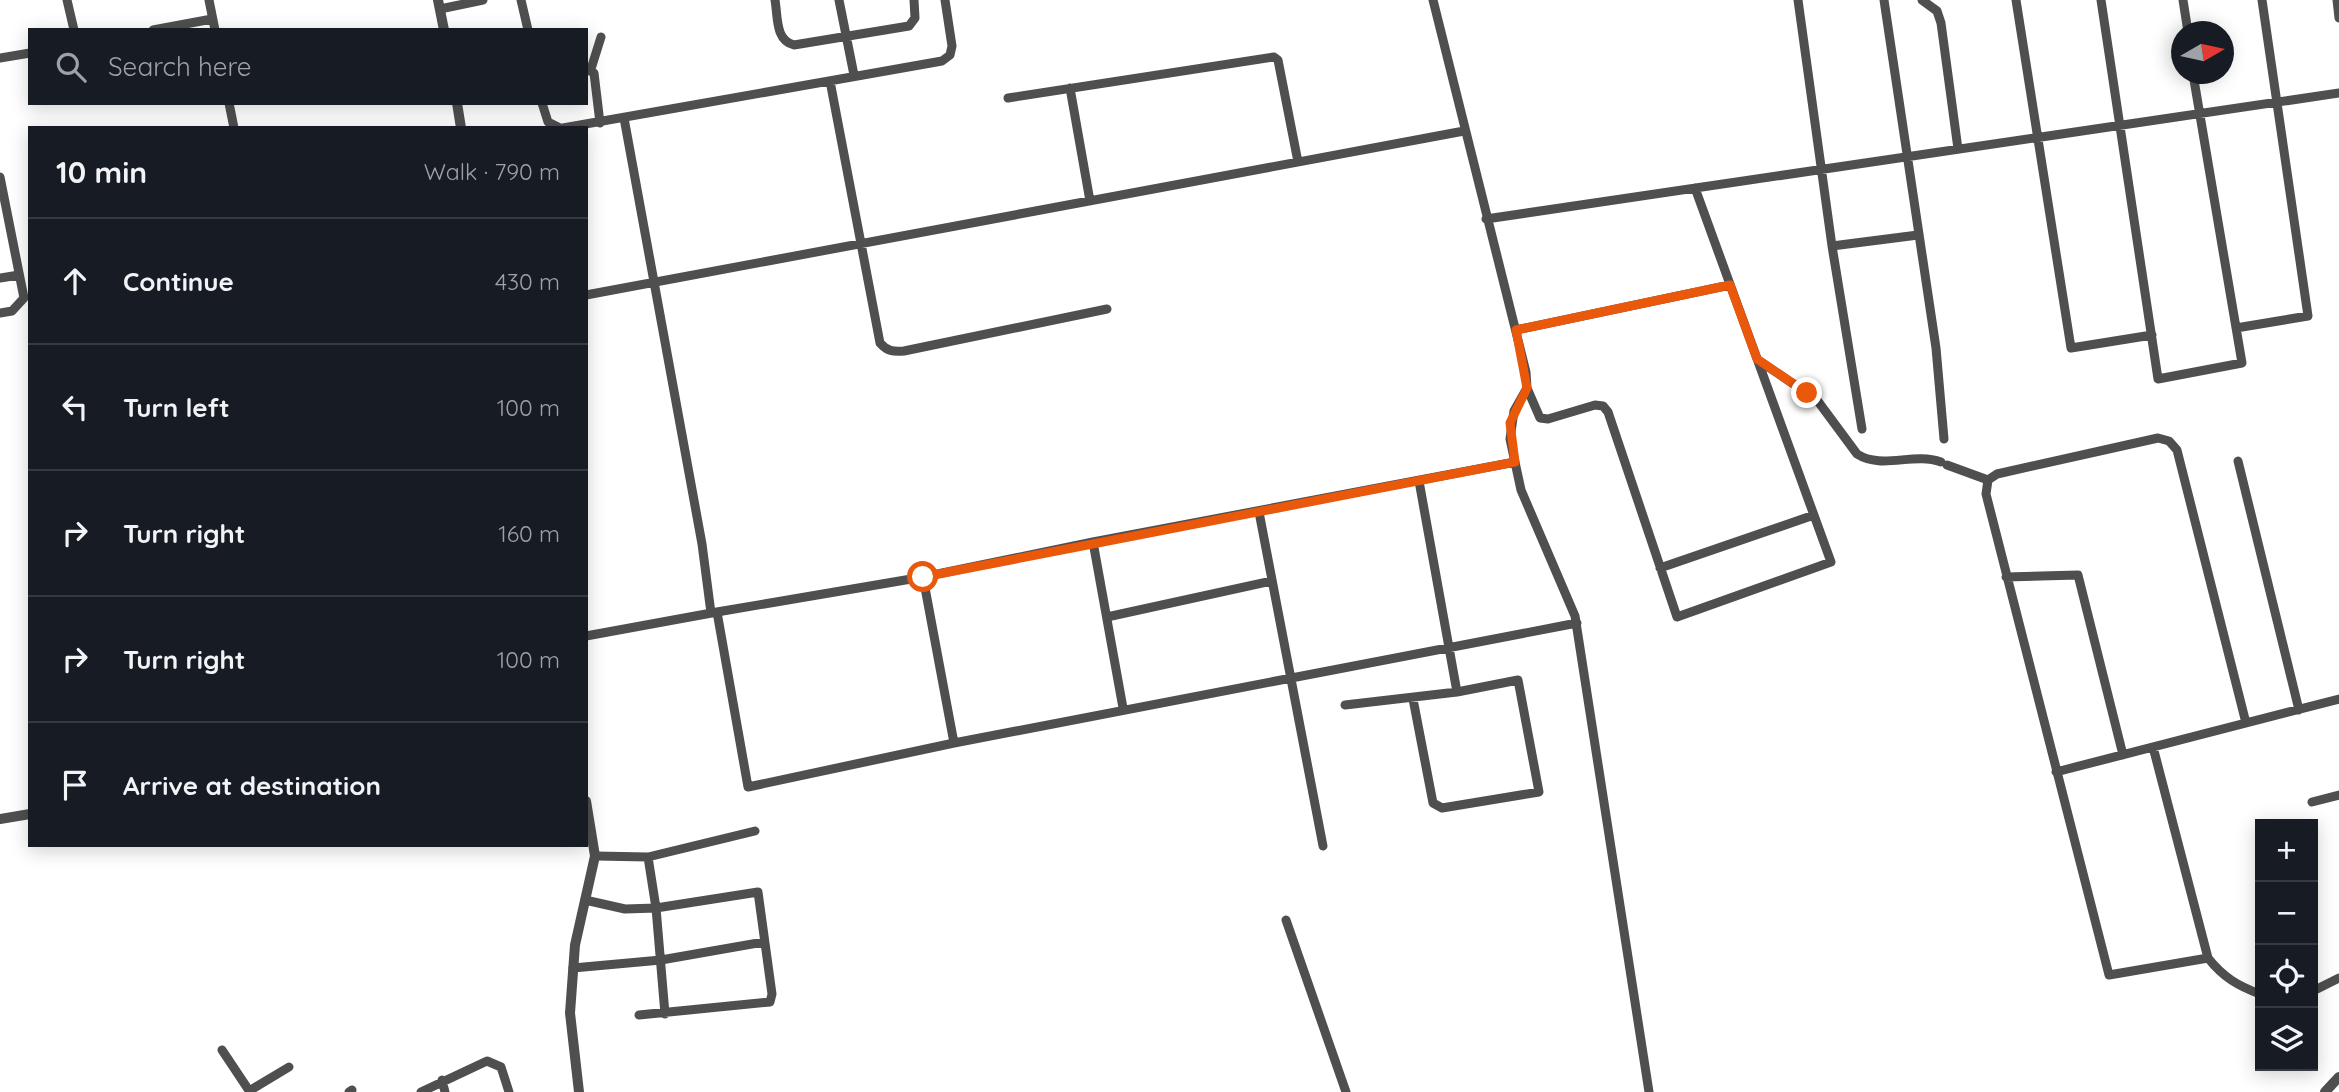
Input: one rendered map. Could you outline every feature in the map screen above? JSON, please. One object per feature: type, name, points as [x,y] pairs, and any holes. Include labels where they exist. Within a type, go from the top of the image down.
[{"type":"street","points":[[67,0],[74,28]]},
{"type":"street","points":[[209,0],[214,28]]},
{"type":"street","points":[[444,28],[439,5],[483,0]]},
{"type":"street","points":[[521,0],[528,28]]},
{"type":"street","points":[[775,0],[780,36],[785,43],[794,45],[909,26],[915,18],[914,0]]},
{"type":"street","points":[[839,0],[854,75]]},
{"type":"street","points":[[577,126],[942,61],[950,55],[953,46],[945,0]]},
{"type":"street","points":[[1433,0],[1516,330],[1527,388],[1541,418],[1548,419],[1595,405],[1603,406],[1608,412],[1678,617],[1831,562],[1695,188]]},
{"type":"street","points":[[1798,0],[1832,246],[1862,429]]},
{"type":"street","points":[[1884,0],[1905,157],[1936,348],[1944,439]]},
{"type":"street","points":[[1922,0],[1937,10],[1941,23],[1958,149]]},
{"type":"street","points":[[2017,0],[2071,348],[2152,335]]},
{"type":"street","points":[[2101,0],[2158,379],[2242,363],[2194,84]]},
{"type":"street","points":[[2183,0],[2186,21]]},
{"type":"street","points":[[2236,328],[2308,316],[2262,0]]},
{"type":"street","points":[[2337,0],[2339,18]]},
{"type":"street","points":[[164,28],[212,19]]},
{"type":"street","points":[[600,123],[589,69],[601,37]]},
{"type":"street","points":[[0,58],[28,53]]},
{"type":"street","points":[[1008,99],[1274,57],[1278,60],[1298,162]]},
{"type":"street","points":[[830,81],[880,343],[893,352],[1107,309]]},
{"type":"street","points":[[1070,88],[1090,201]]},
{"type":"street","points":[[1486,219],[2339,93]]},
{"type":"street","points":[[229,105],[234,126]]},
{"type":"street","points":[[457,105],[461,126]]},
{"type":"street","points":[[543,105],[548,122],[557,126]]},
{"type":"street","points":[[624,118],[652,281],[748,787],[1123,708],[1577,623]]},
{"type":"street","points":[[588,295],[1464,131]]},
{"type":"street","points":[[0,177],[24,299],[12,311],[0,313]]},
{"type":"street","points":[[1832,246],[1918,235]]},
{"type":"street","points":[[0,278],[19,275]]},
{"type":"street","points":[[1516,330],[1730,285]]},
{"type":"street","points":[[1757,359],[1817,400],[1857,454],[1865,459],[1881,461],[1920,456],[1988,480]]},
{"type":"street","points":[[1527,388],[1510,423],[1515,462],[1521,490],[1577,623],[1649,1092]]},
{"type":"street","points":[[2208,958],[2109,975],[2006,577],[1986,494],[1988,480],[1997,474],[2158,438],[2169,442],[2177,450],[2246,723]]},
{"type":"street","points":[[2238,461],[2299,710]]},
{"type":"street","points":[[588,636],[923,577],[1515,462]]},
{"type":"street","points":[[1419,481],[1457,692]]},
{"type":"street","points":[[1259,512],[1323,846]]},
{"type":"street","points":[[1660,568],[1814,515]]},
{"type":"street","points":[[1094,542],[1123,708]]},
{"type":"street","points":[[2006,577],[2078,575],[2123,755]]},
{"type":"street","points":[[923,577],[954,743]]},
{"type":"street","points":[[1107,617],[1272,581]]},
{"type":"street","points":[[1345,705],[1413,699],[1518,680],[1539,792],[1443,808],[1433,803],[1413,699]]},
{"type":"street","points":[[2056,772],[2339,699]]},
{"type":"street","points":[[2153,747],[2208,958],[2221,975],[2240,987],[2255,992]]},
{"type":"street","points":[[2312,802],[2339,795]]},
{"type":"street","points":[[579,1092],[570,1013],[573,968],[595,856],[588,813]]},
{"type":"street","points":[[0,819],[28,814]]},
{"type":"street","points":[[595,856],[648,857],[755,831]]},
{"type":"street","points":[[648,857],[656,908],[665,1014]]},
{"type":"street","points":[[585,900],[625,909],[656,908],[758,892],[772,993],[770,1002],[639,1015]]},
{"type":"street","points":[[1286,920],[1346,1092]]},
{"type":"street","points":[[573,968],[661,960],[764,942]]},
{"type":"street","points":[[2318,988],[2339,978]]},
{"type":"street","points":[[222,1050],[250,1092],[289,1067]]},
{"type":"street","points":[[421,1092],[487,1061],[501,1067],[509,1092]]},
{"type":"street","points":[[2325,1092],[2339,1077]]},
{"type":"street","points":[[442,1080],[445,1092]]},
{"type":"route","points":[[923,577],[1515,462],[1510,423],[1527,388],[1516,330],[1622,310],[1730,285],[1757,359],[1807,393]]}]
